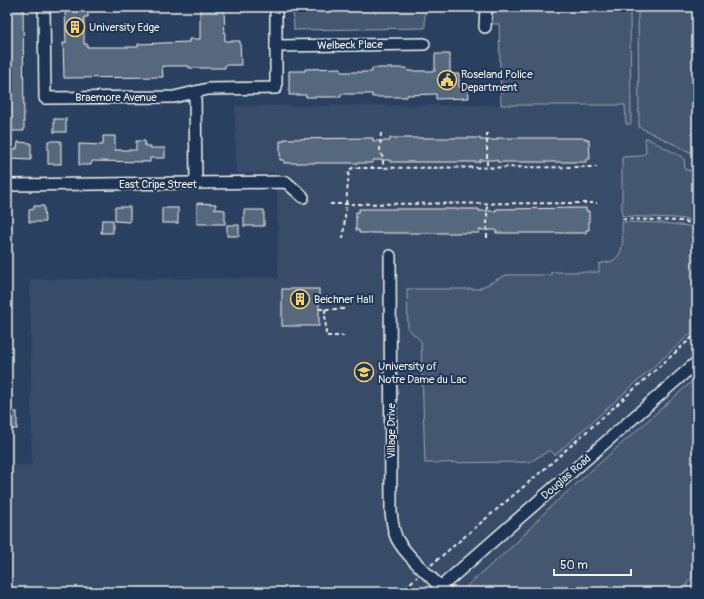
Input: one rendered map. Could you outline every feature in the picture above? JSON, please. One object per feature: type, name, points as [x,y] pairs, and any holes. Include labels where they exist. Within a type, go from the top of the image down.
[{"type":"street","name":"Braemore Avenue","points":[[44,7],[45,98],[174,97],[208,89],[276,88],[276,46]]},
{"type":"street","points":[[276,7],[276,46]]},
{"type":"street","points":[[485,27],[486,7]]},
{"type":"street","name":"Welbeck Place","points":[[276,46],[424,44]]},
{"type":"street","points":[[195,92],[196,183]]},
{"type":"street","name":"East Cripe Street","points":[[7,185],[286,182],[303,197]]},
{"type":"street","name":"Village Drive","points":[[390,256],[391,512],[393,528],[397,539],[403,548],[441,590]]},
{"type":"street","name":"Douglas Road","points":[[441,590],[697,362]]},
{"type":"path","points":[[380,133],[380,150],[383,159],[383,168]]},
{"type":"path","points":[[487,133],[487,167]]},
{"type":"path","points":[[343,238],[349,171],[352,168],[597,167]]},
{"type":"path","points":[[487,203],[487,238]]},
{"type":"path","points":[[330,204],[597,203]]},
{"type":"path","points":[[622,219],[681,221],[697,224]]},
{"type":"path","points":[[319,309],[344,309]]},
{"type":"path","points":[[325,309],[326,336],[344,336]]},
{"type":"path","points":[[400,592],[548,466],[697,333]]},
{"type":"shaded area","points":[[293,7],[425,7],[425,28],[294,30]]},
{"type":"shaded area","points":[[493,7],[630,7],[631,124],[626,124],[625,105],[501,105],[499,24],[492,24]]},
{"type":"shaded area","name":"University of Notre Dame du Lac","points":[[500,7],[697,7],[697,592],[7,592],[7,466],[32,465],[30,279],[278,278],[277,173],[236,173],[235,106],[501,105]]},
{"type":"shaded area","points":[[638,7],[697,7],[697,153],[690,152],[639,127]]},
{"type":"shaded area","points":[[645,138],[684,158],[685,170],[697,171],[697,221],[676,218],[622,216],[622,157],[640,156],[646,153]]},
{"type":"shaded area","points":[[622,222],[662,223],[697,227],[697,328],[555,455],[550,450],[530,462],[425,463],[421,341],[408,329],[407,289],[478,289],[506,275],[551,275],[551,272],[599,272],[599,264],[612,261],[619,254],[623,238]]},
{"type":"shaded area","points":[[697,377],[697,503],[694,527],[692,578],[687,583],[687,592],[464,592],[468,585],[516,543],[548,509]]},
{"type":"building","points":[[7,7],[23,7],[24,131],[12,131],[11,110],[7,110]]},
{"type":"building","points":[[65,7],[88,7],[88,17],[84,17],[84,44],[87,44],[87,47],[138,47],[138,44],[189,42],[189,39],[200,39],[200,7],[224,7],[225,41],[240,41],[241,65],[225,65],[225,68],[162,66],[163,77],[64,78],[63,43],[66,43]]},
{"type":"building","points":[[435,54],[450,54],[450,74],[459,74],[459,87],[468,86],[469,98],[436,99],[436,94],[407,95],[407,97],[372,97],[372,94],[341,94],[341,97],[306,97],[306,95],[289,95],[289,71],[341,68],[341,72],[372,72],[372,68],[407,68],[408,71],[435,71]]},
{"type":"building","points":[[54,119],[66,119],[66,132],[54,132]]},
{"type":"building","points":[[103,136],[115,136],[115,150],[136,150],[136,141],[145,141],[145,146],[150,146],[150,148],[165,148],[165,158],[150,158],[150,162],[92,161],[91,165],[79,165],[79,144],[103,145]]},
{"type":"building","points":[[373,138],[373,141],[390,141],[390,138],[480,138],[480,140],[497,140],[497,138],[586,138],[586,140],[589,140],[590,159],[586,159],[586,162],[497,162],[497,160],[480,160],[480,162],[390,162],[390,160],[373,160],[373,163],[284,163],[284,160],[280,160],[280,141],[284,141],[284,139]]},
{"type":"building","points":[[48,141],[61,141],[61,164],[48,164]]},
{"type":"building","points":[[18,142],[31,143],[31,160],[10,159],[11,149],[17,149]]},
{"type":"building","points":[[197,203],[216,204],[215,209],[225,210],[225,224],[197,224]]},
{"type":"building","points":[[34,206],[44,206],[45,222],[29,222],[29,210],[34,209]]},
{"type":"building","points":[[115,207],[130,207],[130,222],[115,221]]},
{"type":"building","points":[[162,208],[178,208],[178,223],[162,223]]},
{"type":"building","points":[[586,208],[586,211],[589,211],[589,230],[586,230],[586,233],[496,233],[496,230],[479,230],[479,233],[359,233],[359,230],[356,230],[356,212],[359,212],[359,209],[479,209],[479,211],[496,211],[496,209]]},
{"type":"building","points":[[244,210],[264,210],[264,226],[244,226]]},
{"type":"building","points":[[102,220],[113,220],[113,233],[101,233]]},
{"type":"building","points":[[227,225],[239,225],[239,236],[227,236]]},
{"type":"building","name":"Beichner Hall","points":[[282,289],[319,289],[319,326],[282,326]]},
{"type":"building","points":[[7,412],[17,412],[17,429],[7,429]]},
{"type":"place","name":"University Edge","points":[[75,27]]},
{"type":"place","name":"Roseland Police Department","points":[[447,80]]},
{"type":"place","name":"Beichner Hall","points":[[300,299]]},
{"type":"place","name":"University of Notre Dame du Lac","points":[[364,372]]}]
